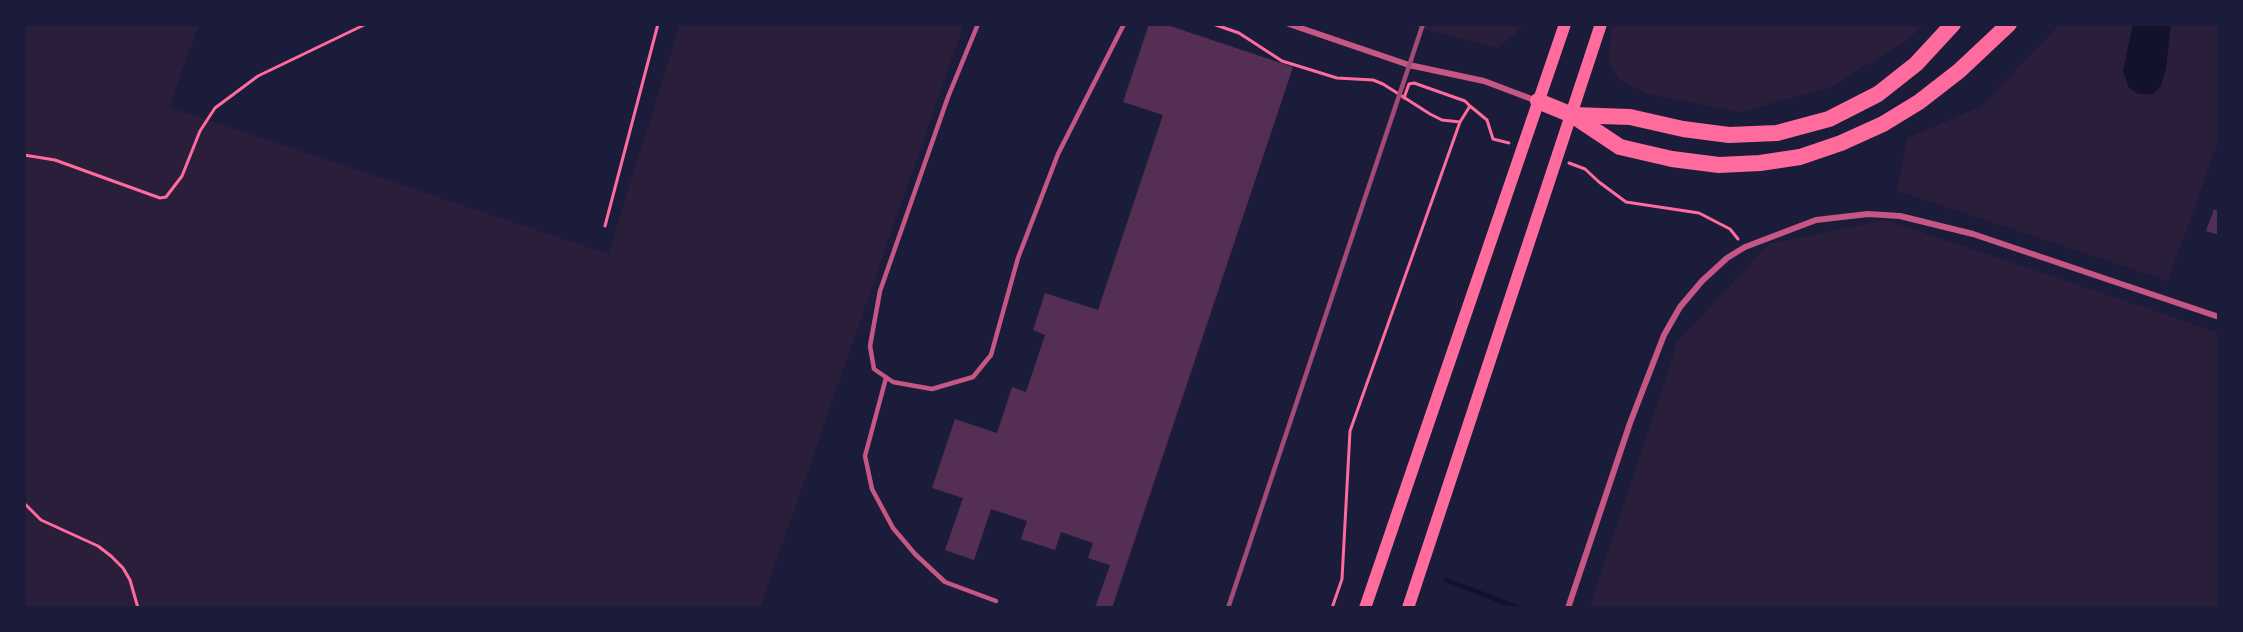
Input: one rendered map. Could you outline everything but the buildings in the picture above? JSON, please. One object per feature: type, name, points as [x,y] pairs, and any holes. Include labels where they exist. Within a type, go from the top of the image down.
[{"type":"highway","points":[[1572,115],[1630,117],[1683,129],[1730,135],[1777,133],[1829,119],[1878,94],[1916,64],[1953,24]]},
{"type":"highway","points":[[1538,101],[1572,115],[1620,147],[1672,159],[1719,165],[1760,163],[1800,157],[1841,143],[1883,124],[1919,102],[1959,71],[2009,24]]},
{"type":"main road","points":[[1365,608],[1565,24]]},
{"type":"main road","points":[[1408,608],[1601,24]]},
{"type":"street","points":[[1289,24],[1409,65],[1484,81],[1538,101]]},
{"type":"street","points":[[1568,608],[1630,423],[1664,335],[1680,307],[1702,280],[1727,258],[1744,247],[1816,220],[1868,214],[1900,216],[1973,234],[2219,317]]},
{"type":"lane","points":[[978,24],[948,96],[880,291],[870,346],[874,369],[893,382],[932,389],[973,377],[991,356],[1018,258],[1058,154],[1124,24]]},
{"type":"lane","points":[[886,378],[865,456],[872,489],[893,528],[945,582],[996,601]]},
{"type":"path","points":[[24,155],[55,160],[160,198],[166,197],[182,176],[200,131],[215,108],[258,76],[366,24]]},
{"type":"path","points":[[605,226],[658,24]]},
{"type":"path","points":[[1213,24],[1239,33],[1282,61],[1337,78],[1383,84],[1442,120],[1460,122]]},
{"type":"path","points":[[1404,98],[1409,84],[1414,83],[1465,101],[1470,106]]},
{"type":"path","points":[[24,503],[41,520],[98,546],[111,556],[123,568],[130,580],[138,608]]},
{"type":"shaded area","points":[[24,24],[199,24],[169,107],[608,254],[680,24],[964,24],[760,608],[24,608]]},
{"type":"shaded area","points":[[1403,24],[1522,24],[1519,30],[1497,48]]},
{"type":"shaded area","points":[[1612,24],[1923,24],[1909,39],[1829,88],[1740,112],[1647,94],[1620,80],[1609,62]]},
{"type":"shaded area","points":[[2060,24],[2219,24],[2219,139],[2168,281],[1897,191],[1907,138],[1982,106]]},
{"type":"shaded area","points":[[2133,24],[2171,24],[2166,69],[2161,86],[2153,94],[2139,94],[2129,88],[2123,71]]},
{"type":"shaded area","points":[[1886,220],[2219,333],[2219,608],[1590,608],[1677,342],[1769,244]]},
{"type":"waterway","points":[[1446,580],[1519,608]]},
{"type":"railway","points":[[1228,608],[1423,24]]}]
